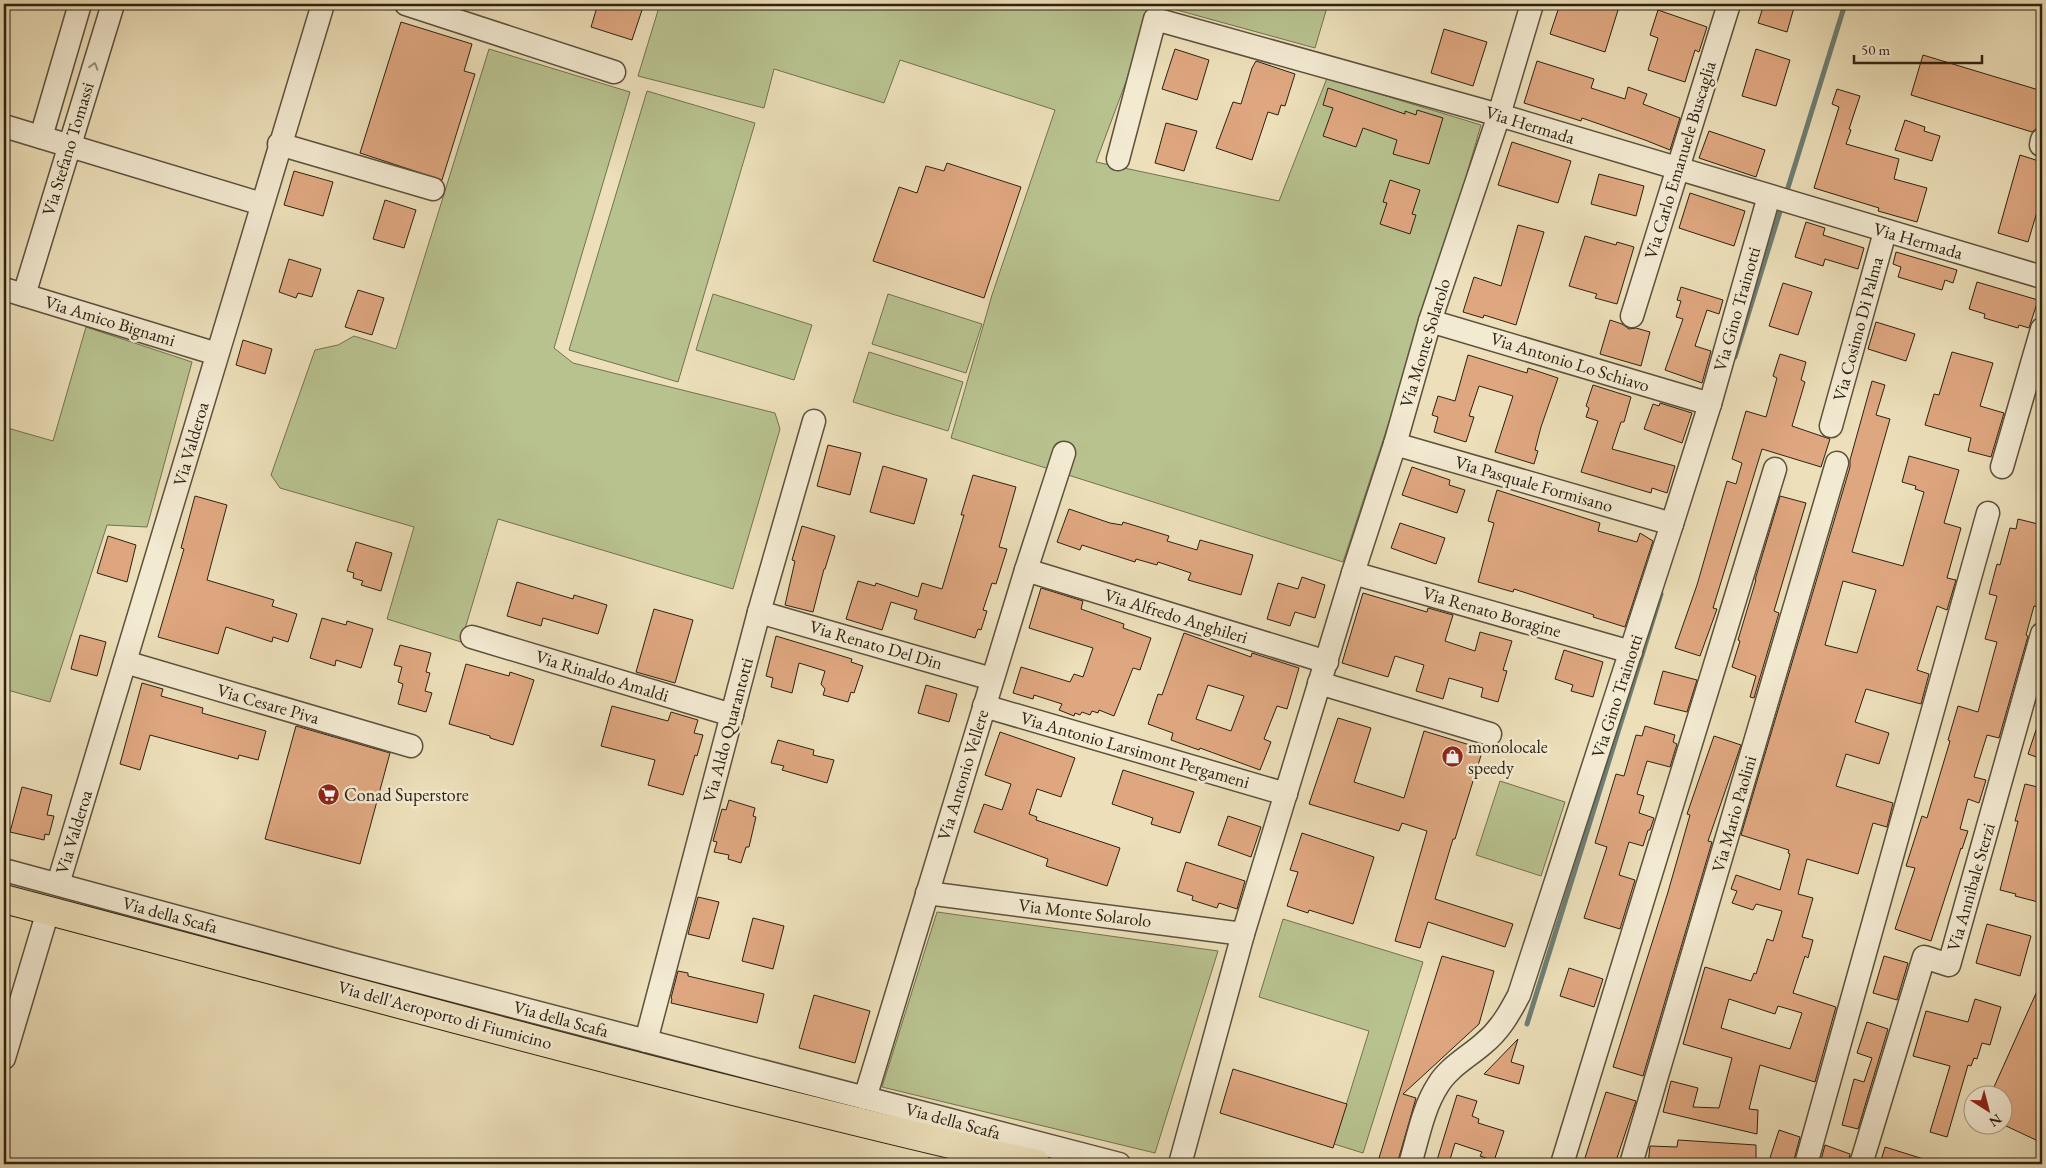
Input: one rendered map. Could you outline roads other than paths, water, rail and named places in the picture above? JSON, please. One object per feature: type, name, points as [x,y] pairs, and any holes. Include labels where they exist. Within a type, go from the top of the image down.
[{"type":"main road","name":"Via dell'Aeroporto di Fiumicino","points":[[4,899],[887,1130],[1036,1164]]},
{"type":"main road","name":"Via dell'Aeroporto di Fiumicino","points":[[887,1130],[1002,1164]]},
{"type":"street","name":"Via Stefano Tomassi","points":[[41,137],[80,4]]},
{"type":"street","name":"Via Stefano Tomassi","points":[[14,292],[70,146],[113,4]]},
{"type":"street","name":"Via Valderoa","points":[[58,884],[323,4]]},
{"type":"street","points":[[406,4],[614,72]]},
{"type":"street","name":"Via Monte Solarolo","points":[[1180,1164],[1243,934],[1353,573],[1395,444],[1430,320],[1499,115],[1532,4]]},
{"type":"street","name":"Via Carlo Emanuele Buscaglia","points":[[1632,316],[1729,4]]},
{"type":"street","name":"Via Hermada","points":[[1118,159],[1155,18],[1499,115],[1678,170],[1800,204],[1884,232],[2042,277]]},
{"type":"street","points":[[4,126],[262,204]]},
{"type":"street","points":[[280,144],[433,189]]},
{"type":"street","name":"Via Gino Trainotti","points":[[1410,1164],[1428,1104],[1438,1084],[1453,1068],[1484,1043],[1506,1020],[1519,995],[1710,404],[1772,196]]},
{"type":"street","name":"Via Cosimo Di Palma","points":[[1831,426],[1884,232]]},
{"type":"street","name":"Via Amico Bignami","points":[[14,292],[217,354]]},
{"type":"street","name":"Via Antonio Lo Schiavo","points":[[1430,320],[1710,404]]},
{"type":"street","points":[[2002,467],[2042,329]]},
{"type":"street","name":"Via Aldo Quarantotti","points":[[646,1041],[759,612],[814,421]]},
{"type":"street","name":"Via Pasquale Formisano","points":[[1395,444],[1672,524]]},
{"type":"street","name":"Via Antonio Vellere","points":[[865,1098],[992,679],[1064,453]]},
{"type":"street","name":"Via Mario Paolini","points":[[1630,1164],[1837,463]]},
{"type":"street","points":[[1562,1164],[1775,469]]},
{"type":"street","points":[[1806,1164],[1988,512]]},
{"type":"street","name":"Via Alfredo Anghileri","points":[[1026,570],[1323,672]]},
{"type":"street","name":"Via Renato Boragine","points":[[1353,573],[1631,652]]},
{"type":"street","name":"Via Renato Del Din","points":[[759,612],[992,679]]},
{"type":"street","name":"Via Annibale Sterzi","points":[[1861,1164],[1924,957],[1950,965],[2042,634]]},
{"type":"street","name":"Via Rinaldo Amaldi","points":[[472,637],[732,715]]},
{"type":"street","name":"Via Cesare Piva","points":[[125,662],[411,746]]},
{"type":"street","points":[[1323,672],[1490,734]]},
{"type":"street","name":"Via Antonio Larsimont Pergameni","points":[[984,706],[1286,794]]},
{"type":"street","name":"Via della Scafa","points":[[4,870],[351,964],[1119,1164]]},
{"type":"street","name":"Via Monte Solarolo","points":[[927,893],[1243,934]]},
{"type":"street","points":[[4,1058],[48,911]]},
{"type":"waterway","points":[[1786,194],[1845,4]]},
{"type":"waterway","points":[[1735,357],[1782,205]]},
{"type":"waterway","points":[[1527,1024],[1661,594]]},
{"type":"place","name":"monolocale speedy","points":[[1452,757]]},
{"type":"place","name":"Conad Superstore","points":[[328,795]]}]
